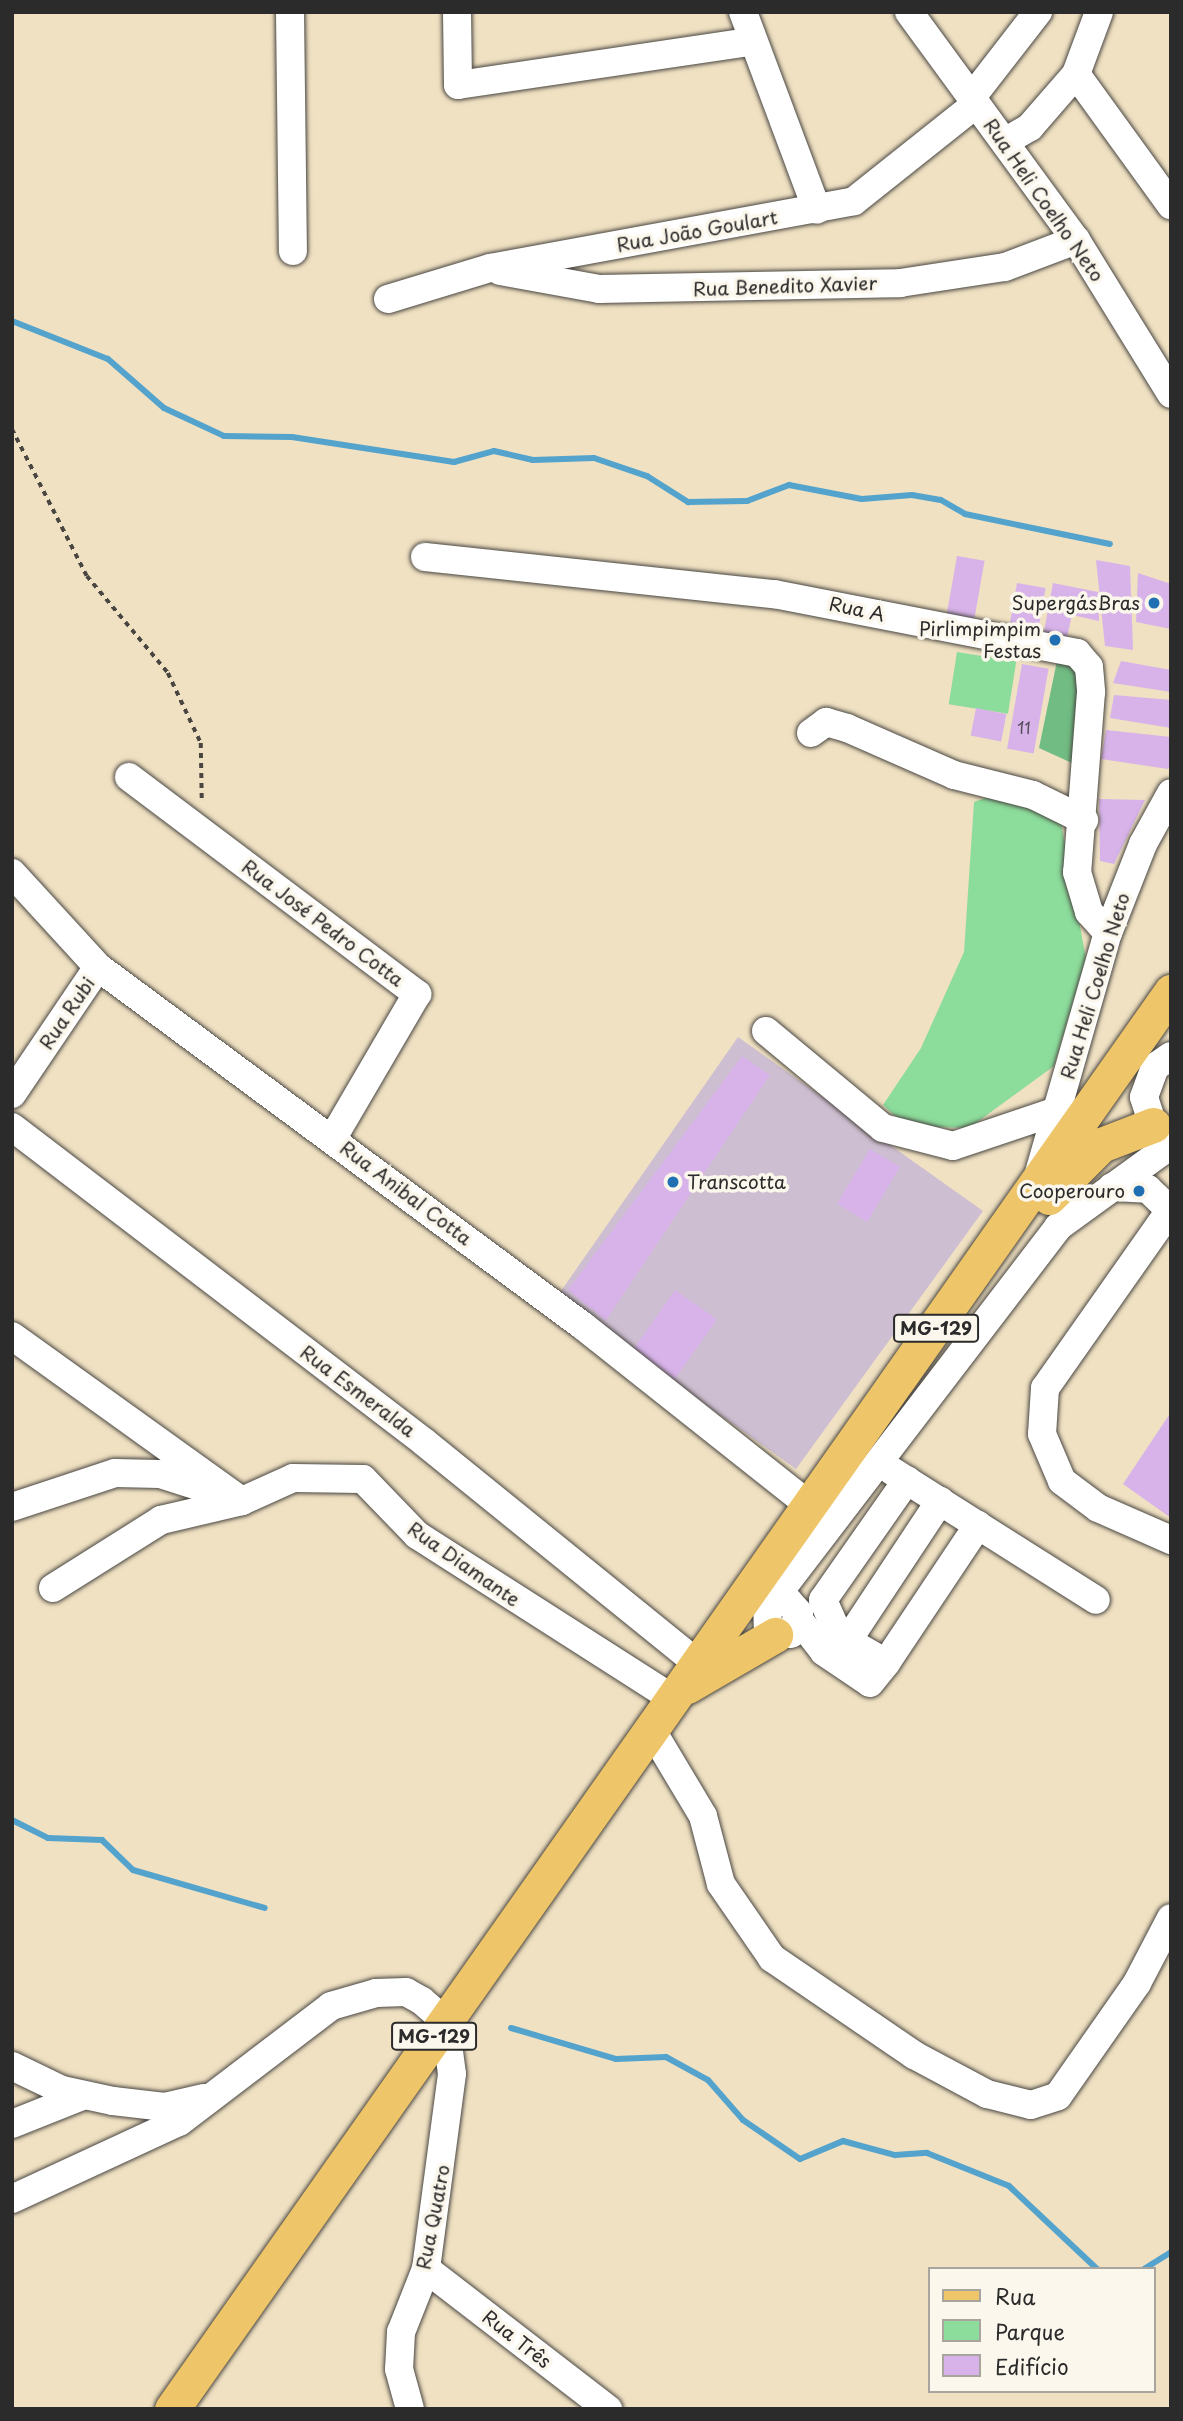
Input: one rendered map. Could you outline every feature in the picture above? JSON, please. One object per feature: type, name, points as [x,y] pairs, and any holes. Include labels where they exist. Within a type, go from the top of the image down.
[{"type":"main road","name":"MG-129","points":[[172,2409],[809,1504],[964,1290],[1171,992]]},
{"type":"main road","points":[[1082,1162],[1125,1057]]},
{"type":"main road","points":[[964,1290],[1082,1162],[1101,1145],[1156,1136]]},
{"type":"main road","points":[[682,1684],[785,1620]]},
{"type":"street","points":[[290,12],[293,251]]},
{"type":"street","points":[[457,12],[458,85],[750,42]]},
{"type":"street","points":[[743,12],[750,42],[817,210]]},
{"type":"street","name":"Rua Heli Coelho Neto","points":[[909,12],[1076,240],[1171,394]]},
{"type":"street","name":"Rua João Goulart","points":[[388,299],[490,268],[817,210],[880,186],[974,100],[1038,12]]},
{"type":"street","points":[[1006,141],[1030,127],[1076,74],[1099,12]]},
{"type":"street","points":[[1076,74],[1171,205]]},
{"type":"street","name":"Rua Benedito Xavier","points":[[490,268],[600,289],[875,284],[956,278],[1076,240]]},
{"type":"street","name":"Rua A","points":[[425,557],[774,594],[1077,653],[1090,682],[1084,820],[1077,872],[1089,912],[1108,933]]},
{"type":"street","points":[[811,733],[826,722],[847,728],[954,775],[1032,795],[1084,820]]},
{"type":"street","name":"Rua José Pedro Cotta","points":[[129,777],[417,994],[333,1138]]},
{"type":"street","name":"Rua Heli Coelho Neto","points":[[1036,1185],[1054,1112],[1094,999],[1108,933],[1143,844],[1171,793]]},
{"type":"street","name":"Rua Anibal Cotta","points":[[12,873],[97,967],[333,1138],[809,1504]]},
{"type":"street","name":"Rua Rubi","points":[[12,1094],[97,967]]},
{"type":"street","points":[[766,1031],[883,1128],[953,1146],[1054,1112]]},
{"type":"street","points":[[1156,1136],[1144,1097],[1147,1081],[1171,1056]]},
{"type":"street","name":"Rua Esmeralda","points":[[12,1127],[424,1441],[682,1684]]},
{"type":"street","points":[[978,1525],[886,1663],[836,1646],[785,1620],[801,1569],[878,1462],[1058,1227],[1112,1188],[1156,1136]]},
{"type":"street","points":[[1112,1188],[1156,1136]]},
{"type":"street","points":[[1112,1188],[1149,1189],[1170,1206],[1045,1388],[1042,1434],[1062,1481],[1098,1508],[1171,1540]]},
{"type":"street","points":[[12,1336],[242,1501]]},
{"type":"street","points":[[878,1462],[1096,1600]]},
{"type":"street","points":[[12,1507],[92,1476],[136,1472],[242,1501]]},
{"type":"street","name":"Rua Diamante","points":[[53,1588],[161,1520],[242,1501],[293,1478],[363,1479],[417,1535],[682,1684]]},
{"type":"street","points":[[836,1646],[823,1600],[907,1480]]},
{"type":"street","points":[[836,1646],[940,1502]]},
{"type":"street","points":[[650,1729],[703,1816],[721,1884],[772,1958],[914,2055],[987,2094],[1031,2105],[1058,2096],[1137,1983],[1171,1918]]},
{"type":"street","points":[[12,2199],[138,2146],[218,2094],[331,2006],[376,1993],[406,1992],[445,2021]]},
{"type":"street","name":"Rua Quatro","points":[[410,2409],[399,2369],[401,2332],[426,2269],[452,2074],[445,2021]]},
{"type":"street","points":[[12,2066],[82,2096],[165,2106],[218,2094]]},
{"type":"street","points":[[12,2124],[82,2096]]},
{"type":"street","name":"Rua Três","points":[[426,2269],[608,2409]]},
{"type":"path","points":[[12,429],[87,576],[168,673],[201,743],[202,833]]},
{"type":"shaded area","name":"Transcotta","points":[[738,1037],[983,1211],[796,1469],[637,1356],[561,1291]]},
{"type":"green space","points":[[957,652],[1016,661],[1008,714],[949,704]]},
{"type":"green space","points":[[1058,656],[1077,663],[1085,680],[1072,763],[1039,748]]},
{"type":"green space","points":[[991,796],[1060,817],[1086,959],[1054,1066],[969,1128],[906,1126],[883,1105],[921,1048],[964,952],[974,802]]},
{"type":"building","points":[[957,556],[985,561],[974,623],[946,618]]},
{"type":"building","points":[[1096,560],[1130,566],[1133,650],[1105,646]]},
{"type":"building","name":"SupergásBras","points":[[1138,573],[1171,584],[1171,629],[1136,622]]},
{"type":"building","points":[[1017,583],[1046,588],[1037,636],[1008,631]]},
{"type":"building","points":[[1053,583],[1098,592],[1099,621],[1072,615],[1066,642],[1043,637]]},
{"type":"building","points":[[1121,661],[1171,670],[1171,692],[1113,683]]},
{"type":"building","points":[[1022,664],[1049,669],[1034,753],[1007,749]]},
{"type":"building","points":[[1114,695],[1171,700],[1171,728],[1110,718]]},
{"type":"building","points":[[976,708],[1006,714],[1001,741],[971,735]]},
{"type":"building","points":[[1106,730],[1171,737],[1171,763],[1168,769],[1101,759]]},
{"type":"building","points":[[1099,799],[1145,800],[1114,864],[1100,861]]},
{"type":"building","name":"Transcotta","points":[[742,1056],[770,1075],[606,1320],[568,1290]]},
{"type":"building","name":"Transcotta","points":[[870,1149],[900,1167],[867,1222],[837,1204]]},
{"type":"building","points":[[675,1290],[717,1319],[673,1382],[631,1352]]},
{"type":"building","points":[[1171,1412],[1171,1518],[1123,1484]]},
{"type":"waterway","points":[[12,321],[108,359],[164,408],[224,436],[292,437],[454,462],[494,451],[533,460],[594,458],[647,476],[688,502],[747,501],[789,485],[862,499],[912,495],[941,500],[965,514],[1110,544]]},
{"type":"waterway","points":[[12,1820],[48,1838],[102,1840],[133,1870],[265,1908]]},
{"type":"waterway","points":[[511,2028],[616,2059],[666,2057],[708,2080],[743,2120],[800,2159],[843,2141],[895,2155],[927,2153],[1009,2186],[1095,2267]]},
{"type":"waterway","points":[[1147,2267],[1171,2252]]},
{"type":"place","name":"SupergásBras","points":[[1154,603]]},
{"type":"place","name":"Pirlimpimpim Festas","points":[[1055,640]]},
{"type":"place","name":"Transcotta","points":[[673,1182]]},
{"type":"place","name":"Cooperouro","points":[[1139,1191]]}]
